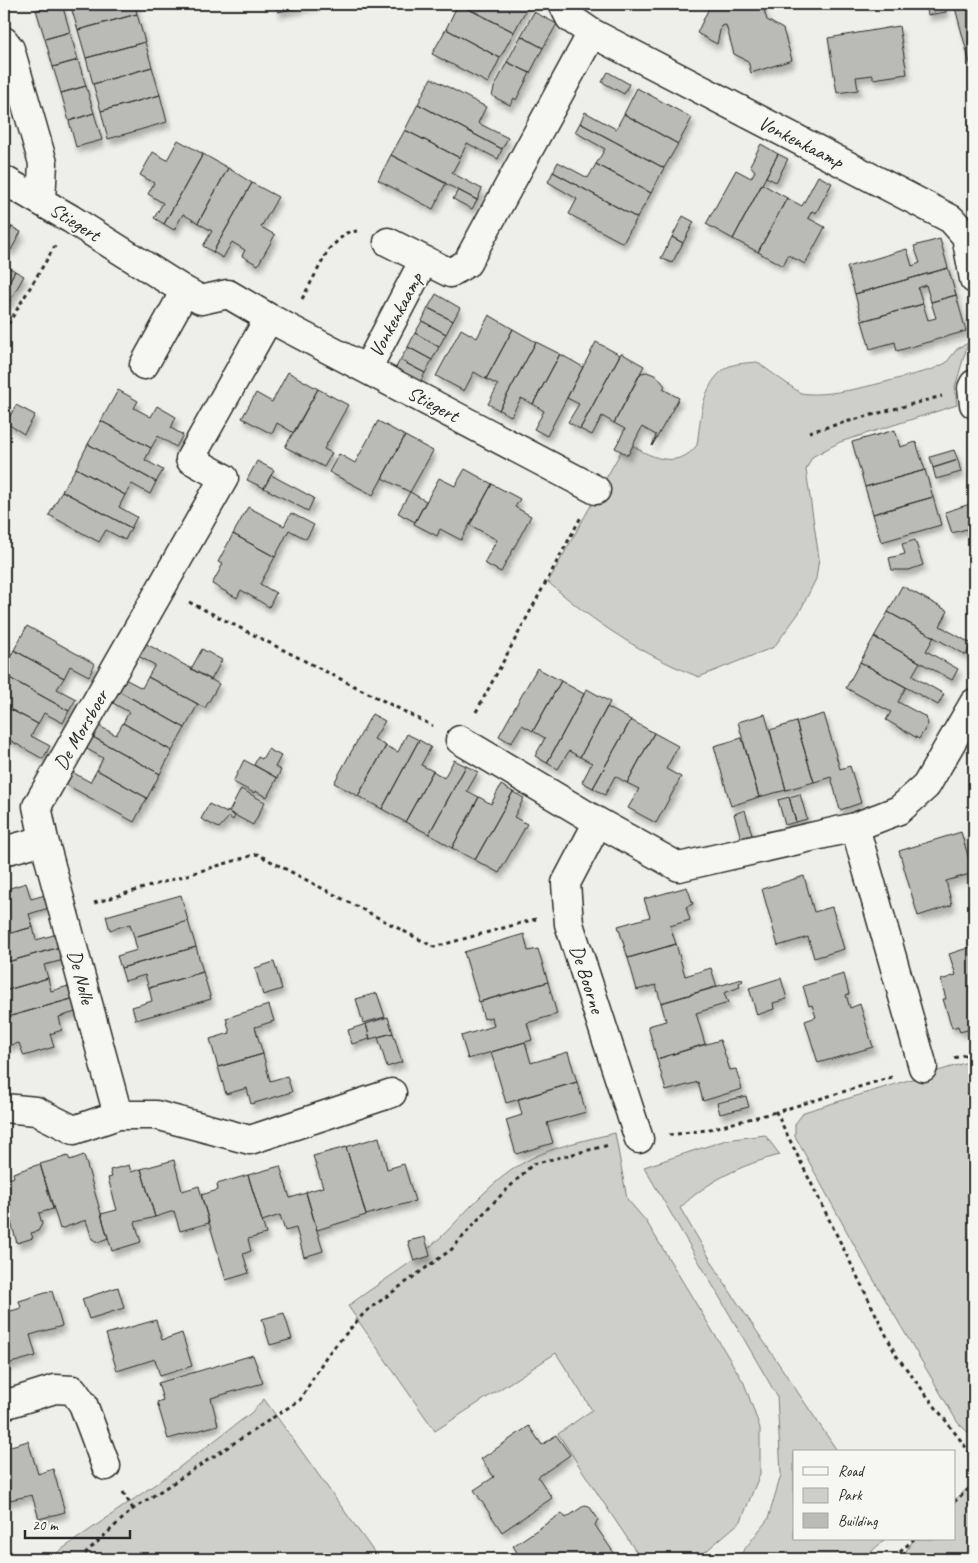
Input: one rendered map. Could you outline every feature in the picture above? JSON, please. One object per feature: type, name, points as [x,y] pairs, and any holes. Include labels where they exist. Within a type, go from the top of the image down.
[{"type":"street","name":"Vonkenkaamp","points":[[563,4],[570,18],[592,33],[950,219],[966,236],[974,279]]},
{"type":"street","name":"Vonkenkaamp","points":[[388,242],[450,273],[467,263],[592,33]]},
{"type":"street","name":"Stiegert","points":[[4,41],[10,50],[43,163],[41,201]]},
{"type":"street","name":"Stiegert","points":[[4,180],[71,219],[201,300],[228,294],[278,323],[596,490]]},
{"type":"street","name":"Vonkenkaamp","points":[[367,369],[424,260]]},
{"type":"street","points":[[144,365],[185,291]]},
{"type":"street","points":[[162,589],[224,478],[190,459],[278,323]]},
{"type":"street","name":"De Morsboer","points":[[44,840],[37,806],[162,589]]},
{"type":"street","points":[[460,740],[598,822],[679,867],[855,827],[899,810],[926,786],[974,704]]},
{"type":"street","name":"De Boorne","points":[[598,822],[566,884],[569,924],[639,1139]]},
{"type":"street","points":[[855,827],[923,1068]]},
{"type":"street","points":[[4,851],[44,840]]},
{"type":"street","name":"De Nolle","points":[[44,840],[118,1115]]},
{"type":"street","points":[[4,1108],[36,1111],[74,1130],[118,1115],[156,1115],[250,1140],[392,1093]]},
{"type":"street","points":[[4,1405],[55,1389],[73,1390],[83,1404],[106,1466]]},
{"type":"path","points":[[4,331],[71,219]]},
{"type":"path","points":[[278,323],[329,249],[346,233],[365,230],[388,242]]},
{"type":"path","points":[[809,432],[973,392]]},
{"type":"path","points":[[162,589],[460,740],[596,490]]},
{"type":"path","points":[[64,911],[256,854],[434,947],[568,910]]},
{"type":"path","points":[[78,1559],[133,1508],[300,1400],[327,1355],[365,1312],[452,1249],[490,1206],[533,1164],[639,1139],[706,1130],[776,1112],[974,1052]]},
{"type":"path","points":[[776,1112],[896,1355],[974,1458]]},
{"type":"path","points":[[956,1500],[974,1484]]},
{"type":"path","points":[[896,1559],[899,1553],[913,1540]]},
{"type":"green space","points":[[968,343],[955,387],[957,405],[840,442],[812,457],[806,470],[819,558],[816,579],[799,613],[774,647],[699,677],[638,648],[583,611],[548,582],[627,441],[644,452],[662,459],[681,458],[689,453],[697,445],[701,413],[711,383],[729,366],[757,362],[801,393],[830,393],[866,387],[931,370],[946,363],[957,349]]},
{"type":"green space","points":[[974,1060],[974,1438],[958,1423],[865,1265],[795,1136],[795,1124],[804,1112]]},
{"type":"green space","points":[[615,1133],[627,1199],[646,1221],[744,1383],[760,1428],[760,1474],[741,1521],[697,1559],[641,1559],[558,1434],[592,1410],[556,1353],[435,1431],[348,1306],[429,1248],[481,1196],[515,1168],[548,1151]]},
{"type":"green space","points":[[765,1135],[780,1155],[753,1163],[726,1175],[702,1190],[680,1208],[725,1284],[837,1450],[793,1450],[793,1540],[884,1540],[872,1551],[870,1559],[737,1559],[768,1519],[781,1475],[777,1396],[644,1167],[726,1140]]},
{"type":"green space","points":[[264,1399],[379,1559],[48,1559],[177,1469],[251,1413]]},
{"type":"green space","points":[[974,1489],[974,1559],[901,1559],[913,1540],[956,1540],[956,1498],[966,1490]]},
{"type":"building","points":[[62,4],[70,32],[45,39],[36,10]]},
{"type":"building","points":[[70,4],[135,4],[137,14],[78,30]]},
{"type":"building","points":[[276,4],[315,4],[278,12]]},
{"type":"building","points":[[458,4],[514,32],[500,58],[446,29]]},
{"type":"building","points":[[460,4],[523,4],[528,6],[514,32]]},
{"type":"building","points":[[711,4],[762,4],[767,20],[783,29],[792,60],[751,73],[748,61],[734,54],[726,25],[721,26],[717,44],[697,33]]},
{"type":"building","points":[[926,4],[945,4],[946,12],[928,15]]},
{"type":"building","points":[[954,4],[974,4],[974,78]]},
{"type":"building","points":[[534,12],[557,24],[543,48],[521,36]]},
{"type":"building","points":[[137,14],[145,42],[86,58],[78,30]]},
{"type":"building","points":[[899,26],[907,74],[873,79],[873,75],[856,77],[858,90],[837,93],[828,38]]},
{"type":"building","points":[[446,29],[500,58],[488,83],[432,54]]},
{"type":"building","points":[[70,32],[78,60],[53,67],[45,39]]},
{"type":"building","points":[[521,36],[543,48],[530,73],[507,62]]},
{"type":"building","points":[[145,42],[152,67],[93,84],[86,58]]},
{"type":"building","points":[[78,60],[86,86],[61,93],[53,67]]},
{"type":"building","points":[[507,62],[530,73],[516,100],[514,98],[510,105],[492,96]]},
{"type":"building","points":[[152,67],[160,95],[101,111],[93,84]]},
{"type":"building","points":[[608,72],[629,84],[624,94],[602,82]]},
{"type":"building","points":[[431,78],[486,107],[478,123],[508,138],[502,149],[418,104]]},
{"type":"building","points":[[86,86],[94,113],[69,121],[61,93]]},
{"type":"building","points":[[637,88],[692,118],[678,144],[624,114]]},
{"type":"building","points":[[160,95],[167,122],[108,139],[101,111]]},
{"type":"building","points":[[418,104],[502,149],[498,159],[467,143],[460,158],[405,130]]},
{"type":"building","points":[[585,112],[616,129],[624,114],[678,144],[664,168],[580,123]]},
{"type":"building","points":[[94,113],[102,140],[76,147],[69,121]]},
{"type":"building","points":[[580,123],[664,168],[651,193],[596,164],[605,149],[575,132]]},
{"type":"building","points":[[405,130],[460,158],[452,173],[482,189],[477,200],[391,155]]},
{"type":"building","points":[[178,140],[203,154],[164,224],[154,218],[163,203],[148,194],[154,183],[140,175],[153,152],[167,160]]},
{"type":"building","points":[[761,144],[778,154],[733,239],[706,224],[736,170],[751,178],[755,171],[750,165]]},
{"type":"building","points":[[203,154],[228,168],[198,223],[183,214],[174,230],[164,224]]},
{"type":"building","points":[[778,154],[788,159],[776,182],[766,177]]},
{"type":"building","points":[[391,155],[446,183],[433,209],[378,180]]},
{"type":"building","points":[[558,162],[588,178],[596,164],[651,193],[637,218],[553,172]]},
{"type":"building","points":[[228,168],[252,183],[213,252],[203,246],[212,231],[198,223]]},
{"type":"building","points":[[553,172],[637,218],[623,243],[569,214],[577,199],[548,182]]},
{"type":"building","points":[[818,176],[832,183],[816,213],[812,211],[808,218],[825,227],[805,264],[788,255],[783,266],[758,252],[787,198],[802,206]]},
{"type":"building","points":[[252,183],[278,197],[261,227],[275,235],[258,265],[242,256],[245,250],[232,242],[223,258],[213,252]]},
{"type":"building","points":[[762,184],[787,198],[758,252],[733,239]]},
{"type":"building","points":[[458,190],[477,200],[472,209],[453,199]]},
{"type":"building","points":[[683,216],[694,222],[683,243],[672,237]]},
{"type":"building","points":[[4,223],[12,227],[4,242]]},
{"type":"building","points":[[12,227],[21,232],[11,250],[4,246],[4,242]]},
{"type":"building","points":[[672,237],[683,243],[672,263],[661,258]]},
{"type":"building","points":[[940,239],[948,268],[855,294],[847,267],[907,249],[912,266],[920,263],[914,246]]},
{"type":"building","points":[[4,265],[15,271],[4,291]]},
{"type":"building","points":[[948,268],[956,295],[931,302],[926,285],[918,288],[923,304],[862,321],[855,294]]},
{"type":"building","points":[[15,271],[24,276],[8,304],[4,302],[4,291]]},
{"type":"building","points":[[436,294],[460,308],[453,321],[428,308]]},
{"type":"building","points":[[956,295],[966,331],[897,351],[895,342],[870,349],[862,321],[923,304],[928,320],[936,318],[931,302]]},
{"type":"building","points":[[428,308],[453,321],[446,334],[422,321]]},
{"type":"building","points":[[489,315],[513,329],[486,379],[474,372],[464,391],[436,376],[461,329],[477,338]]},
{"type":"building","points":[[422,321],[446,334],[439,347],[415,333]]},
{"type":"building","points":[[513,329],[536,342],[499,410],[488,404],[498,385],[486,379]]},
{"type":"building","points":[[415,333],[439,347],[432,360],[408,347]]},
{"type":"building","points":[[536,342],[560,354],[533,404],[521,398],[511,416],[499,410]]},
{"type":"building","points":[[596,342],[620,355],[580,429],[568,422],[579,404],[567,398]]},
{"type":"building","points":[[408,347],[432,360],[425,373],[400,360]]},
{"type":"building","points":[[621,353],[644,366],[614,423],[602,416],[592,435],[580,429]]},
{"type":"building","points":[[560,354],[583,367],[547,436],[534,429],[544,411],[533,404]]},
{"type":"building","points":[[400,360],[425,373],[418,386],[393,373]]},
{"type":"building","points":[[288,372],[318,389],[294,433],[277,423],[272,434],[242,418],[256,393],[272,402]]},
{"type":"building","points":[[647,372],[657,376],[665,386],[663,389],[679,398],[652,446],[656,435],[642,427],[628,455],[615,448],[625,429],[614,423],[641,373]]},
{"type":"building","points":[[318,389],[348,405],[324,449],[332,453],[324,467],[285,447]]},
{"type":"building","points":[[118,390],[138,401],[134,408],[151,417],[157,406],[176,417],[171,428],[183,435],[176,447],[158,436],[151,448],[101,421]]},
{"type":"building","points":[[16,405],[35,415],[24,434],[6,423]]},
{"type":"building","points":[[101,421],[151,448],[145,460],[163,470],[156,482],[88,444]]},
{"type":"building","points":[[378,421],[405,436],[373,495],[329,472],[339,454],[355,463]]},
{"type":"building","points":[[895,430],[900,447],[916,442],[925,470],[865,487],[852,442]]},
{"type":"building","points":[[405,436],[433,451],[410,492],[382,478]]},
{"type":"building","points":[[88,444],[156,482],[150,494],[132,484],[125,495],[76,468]]},
{"type":"building","points":[[954,450],[958,460],[933,468],[930,457]]},
{"type":"building","points":[[958,460],[961,472],[936,479],[933,468]]},
{"type":"building","points":[[257,461],[274,470],[264,488],[247,480]]},
{"type":"building","points":[[76,468],[125,495],[119,507],[137,517],[131,528],[62,491]]},
{"type":"building","points":[[465,469],[492,484],[461,540],[440,529],[437,536],[414,524],[439,478],[455,486]]},
{"type":"building","points":[[925,470],[933,497],[873,514],[865,487]]},
{"type":"building","points":[[271,475],[314,498],[308,511],[264,488]]},
{"type":"building","points":[[492,484],[520,499],[515,507],[531,516],[501,572],[484,563],[497,540],[470,525]]},
{"type":"building","points":[[62,491],[131,528],[125,540],[106,530],[99,542],[49,515]]},
{"type":"building","points":[[410,492],[426,501],[415,522],[398,513]]},
{"type":"building","points":[[933,497],[941,525],[881,542],[873,514]]},
{"type":"building","points":[[970,504],[974,527],[952,533],[945,512]]},
{"type":"building","points":[[248,507],[284,526],[291,513],[314,525],[306,539],[289,530],[275,557],[233,534]]},
{"type":"building","points":[[233,534],[275,557],[260,584],[276,593],[269,607],[241,590],[237,598],[212,584],[223,564],[218,562]]},
{"type":"building","points":[[915,540],[923,565],[909,570],[892,570],[889,558],[905,554],[902,544]]},
{"type":"building","points":[[902,586],[948,611],[940,626],[972,644],[966,655],[888,612]]},
{"type":"building","points":[[888,612],[934,637],[926,651],[958,669],[952,680],[874,637]]},
{"type":"building","points":[[27,626],[95,664],[89,676],[70,666],[64,678],[14,650]]},
{"type":"building","points":[[874,637],[920,662],[912,676],[944,694],[938,705],[860,662]]},
{"type":"building","points":[[143,642],[219,684],[205,708],[148,677],[155,665],[136,655]]},
{"type":"building","points":[[202,649],[222,660],[211,680],[191,669]]},
{"type":"building","points":[[14,650],[64,678],[57,689],[76,699],[69,711],[4,675],[4,668]]},
{"type":"building","points":[[860,662],[906,687],[898,702],[926,717],[928,724],[919,739],[886,720],[891,712],[846,688]]},
{"type":"building","points":[[537,668],[561,681],[533,731],[522,725],[511,743],[499,736]]},
{"type":"building","points":[[4,675],[69,711],[63,723],[44,713],[38,724],[4,706]]},
{"type":"building","points":[[148,677],[198,704],[185,728],[117,690],[123,678],[142,688]]},
{"type":"building","points":[[561,681],[584,694],[547,763],[535,756],[545,738],[533,731]]},
{"type":"building","points":[[587,689],[610,702],[580,757],[569,751],[558,769],[547,763]]},
{"type":"building","points":[[117,690],[185,728],[172,751],[123,723],[129,712],[111,702]]},
{"type":"building","points":[[4,706],[38,724],[31,736],[50,746],[43,759],[4,737]]},
{"type":"building","points":[[607,707],[631,720],[593,788],[582,782],[592,763],[580,757]]},
{"type":"building","points":[[372,714],[385,721],[374,739],[386,746],[358,796],[334,783]]},
{"type":"building","points":[[765,714],[786,790],[759,797],[738,722]]},
{"type":"building","points":[[824,714],[840,769],[850,766],[861,803],[840,810],[831,777],[814,782],[796,722]]},
{"type":"building","points":[[631,720],[654,733],[627,783],[615,776],[605,795],[593,788]]},
{"type":"building","points":[[796,722],[814,782],[786,790],[770,730]]},
{"type":"building","points":[[123,723],[172,751],[160,774],[91,736],[97,725],[116,735]]},
{"type":"building","points":[[654,733],[678,746],[666,769],[681,777],[656,823],[628,808],[639,789],[627,783]]},
{"type":"building","points":[[407,734],[419,740],[382,809],[358,796],[386,746],[398,752]]},
{"type":"building","points":[[91,736],[160,774],[147,798],[97,770],[103,758],[85,748]]},
{"type":"building","points":[[742,738],[759,797],[731,806],[714,746]]},
{"type":"building","points":[[419,740],[431,747],[421,765],[433,771],[405,822],[382,809]]},
{"type":"building","points":[[268,749],[281,756],[275,767],[281,770],[277,778],[254,765],[258,757],[262,759]]},
{"type":"building","points":[[244,760],[277,778],[267,797],[255,791],[254,793],[233,782]]},
{"type":"building","points":[[454,760],[466,766],[429,834],[405,822],[433,771],[444,778]]},
{"type":"building","points":[[466,766],[478,772],[467,791],[479,797],[452,848],[429,834]]},
{"type":"building","points":[[97,770],[147,798],[134,822],[65,784],[72,772],[90,782]]},
{"type":"building","points":[[501,785],[513,792],[475,860],[452,848],[479,797],[491,804]]},
{"type":"building","points":[[241,789],[265,802],[253,825],[229,812]]},
{"type":"building","points":[[513,792],[524,798],[514,817],[527,824],[499,873],[475,860]]},
{"type":"building","points":[[800,794],[807,819],[796,822],[789,797]]},
{"type":"building","points":[[789,797],[796,822],[785,825],[778,800]]},
{"type":"building","points":[[209,804],[235,816],[233,820],[229,817],[219,828],[201,819]]},
{"type":"building","points":[[745,810],[752,835],[741,838],[734,814]]},
{"type":"building","points":[[961,832],[973,873],[946,881],[952,905],[918,916],[899,851]]},
{"type":"building","points":[[804,876],[814,912],[832,907],[844,949],[814,958],[808,937],[778,946],[762,889]]},
{"type":"building","points":[[26,883],[31,899],[45,895],[49,908],[29,914],[33,927],[4,935],[4,890]]},
{"type":"building","points":[[687,887],[693,904],[686,907],[690,920],[670,926],[676,944],[628,958],[618,926],[650,917],[644,899]]},
{"type":"building","points":[[181,895],[188,921],[134,937],[130,924],[110,930],[106,916]]},
{"type":"building","points":[[188,921],[196,947],[121,968],[117,956],[137,950],[134,937]]},
{"type":"building","points":[[33,927],[36,940],[57,934],[60,947],[4,963],[4,935]]},
{"type":"building","points":[[524,934],[528,951],[538,949],[548,982],[479,1002],[464,952]]},
{"type":"building","points":[[676,944],[685,976],[711,968],[717,987],[661,1003],[656,985],[637,990],[628,958]]},
{"type":"building","points":[[974,946],[974,1028],[960,1032],[958,1026],[952,1028],[943,999],[946,999],[941,980],[956,975],[949,954]]},
{"type":"building","points":[[60,947],[64,960],[44,965],[48,978],[4,991],[4,963]]},
{"type":"building","points":[[196,947],[203,972],[149,988],[145,975],[125,981],[121,968]]},
{"type":"building","points":[[274,962],[282,989],[263,995],[255,968]]},
{"type":"building","points":[[203,972],[211,999],[136,1020],[132,1007],[152,1001],[149,988]]},
{"type":"building","points":[[844,974],[849,994],[846,995],[850,1008],[860,1004],[873,1047],[818,1063],[805,1021],[816,1017],[812,1005],[809,1006],[803,986]]},
{"type":"building","points":[[48,978],[51,991],[72,985],[75,998],[4,1018],[4,991]]},
{"type":"building","points":[[781,978],[787,999],[773,1003],[774,1009],[757,1015],[749,988]]},
{"type":"building","points":[[742,979],[743,981],[739,983],[740,987],[724,993],[728,1003],[696,1013],[705,1044],[657,1059],[648,1026],[666,1021],[661,1003]]},
{"type":"building","points":[[548,982],[557,1014],[527,1023],[532,1040],[468,1059],[461,1036],[494,1026],[492,1017],[484,1019],[479,1002]]},
{"type":"building","points":[[377,993],[385,1017],[363,1023],[356,999]]},
{"type":"building","points":[[75,998],[79,1011],[59,1017],[62,1030],[50,1034],[54,1047],[24,1056],[19,1043],[8,1046],[4,1032],[4,1018]]},
{"type":"building","points":[[269,1005],[274,1021],[255,1027],[263,1054],[218,1067],[210,1039],[230,1033],[226,1018]]},
{"type":"building","points":[[388,1017],[393,1033],[370,1039],[366,1024]]},
{"type":"building","points":[[366,1024],[370,1039],[352,1044],[348,1030]]},
{"type":"building","points":[[393,1033],[402,1062],[387,1067],[378,1037]]},
{"type":"building","points":[[720,1040],[730,1070],[736,1069],[742,1089],[703,1101],[698,1082],[666,1091],[657,1059]]},
{"type":"building","points":[[525,1042],[531,1063],[568,1052],[577,1082],[506,1103],[491,1052]]},
{"type":"building","points":[[263,1054],[270,1081],[287,1076],[292,1092],[251,1104],[247,1088],[226,1094],[218,1067]]},
{"type":"building","points":[[577,1082],[586,1112],[547,1123],[553,1143],[516,1154],[506,1120],[522,1115],[518,1099]]},
{"type":"building","points":[[746,1096],[749,1107],[720,1114],[717,1103]]},
{"type":"building","points":[[379,1137],[387,1169],[404,1164],[415,1201],[366,1215],[346,1147]]},
{"type":"building","points":[[346,1147],[366,1215],[317,1230],[306,1192],[323,1187],[313,1156]]},
{"type":"building","points":[[84,1155],[108,1238],[98,1242],[92,1239],[86,1220],[60,1229],[40,1164],[68,1156],[70,1160]]},
{"type":"building","points":[[174,1160],[182,1191],[199,1186],[209,1223],[180,1231],[174,1211],[155,1217],[141,1169]]},
{"type":"building","points":[[40,1164],[53,1209],[39,1213],[42,1224],[38,1231],[31,1233],[33,1238],[17,1243],[4,1198],[4,1181],[14,1177],[13,1173]]},
{"type":"building","points":[[129,1165],[131,1172],[141,1169],[155,1217],[135,1222],[141,1242],[112,1251],[101,1214],[117,1210],[108,1178],[112,1177],[110,1170]]},
{"type":"building","points":[[280,1166],[290,1198],[306,1193],[323,1251],[304,1257],[296,1228],[285,1231],[280,1215],[262,1221],[248,1175]]},
{"type":"building","points":[[248,1175],[266,1234],[248,1239],[251,1251],[243,1254],[249,1273],[226,1280],[201,1195],[218,1190],[217,1184]]},
{"type":"building","points":[[425,1237],[430,1256],[414,1261],[408,1241]]},
{"type":"building","points":[[118,1287],[124,1308],[89,1319],[82,1299]]},
{"type":"building","points":[[52,1291],[62,1326],[30,1335],[36,1356],[4,1365],[4,1313],[21,1308],[19,1301]]},
{"type":"building","points":[[284,1313],[292,1339],[270,1345],[262,1319]]},
{"type":"building","points":[[156,1320],[162,1340],[182,1333],[192,1366],[160,1376],[155,1359],[117,1371],[106,1334]]},
{"type":"building","points":[[253,1355],[263,1383],[211,1398],[218,1425],[168,1439],[157,1402],[163,1400],[158,1383]]},
{"type":"building","points":[[529,1426],[542,1445],[556,1435],[570,1455],[538,1477],[552,1498],[502,1532],[474,1490],[494,1477],[481,1459]]},
{"type":"building","points":[[28,1441],[38,1474],[53,1469],[65,1512],[39,1519],[32,1495],[10,1500],[4,1477],[4,1448]]},
{"type":"building","points":[[4,1477],[10,1500],[4,1502]]},
{"type":"building","points":[[585,1505],[589,1506],[598,1519],[595,1525],[618,1559],[521,1559],[513,1546],[562,1513],[566,1518]]}]
